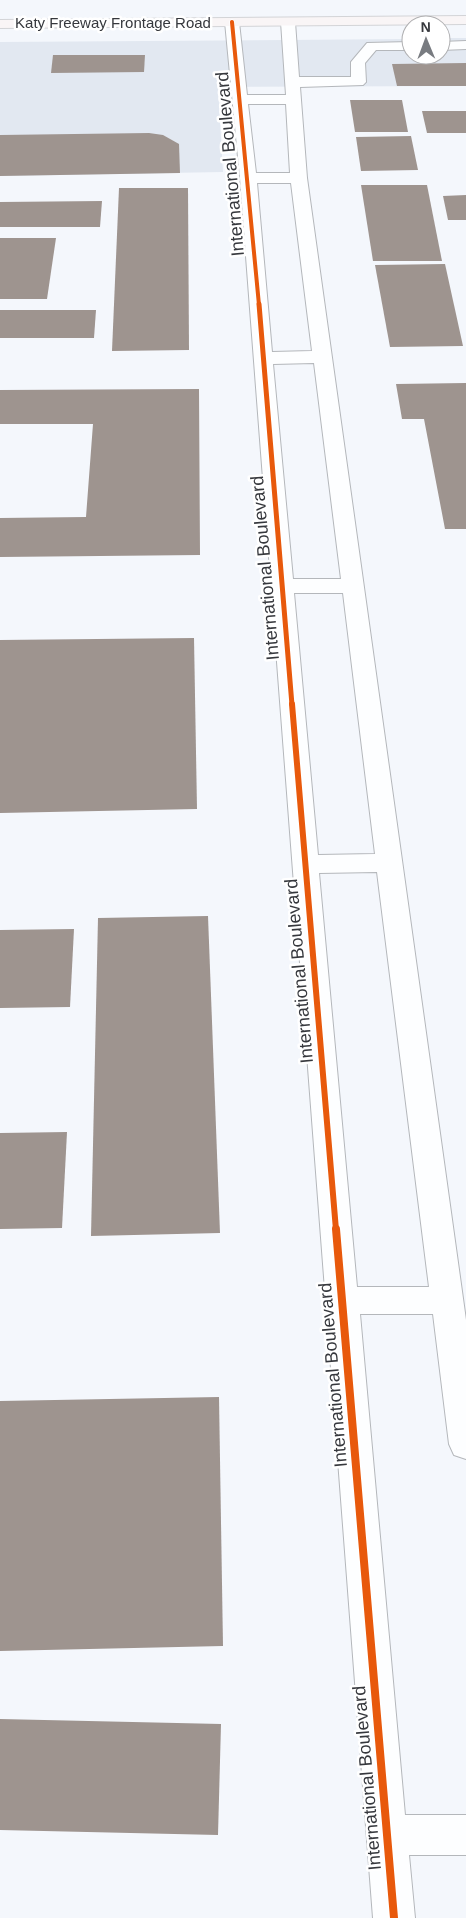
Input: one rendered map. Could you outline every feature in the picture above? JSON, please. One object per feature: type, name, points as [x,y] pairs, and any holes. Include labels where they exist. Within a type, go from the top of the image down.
[{"type":"main road","name":"Katy Freeway Frontage Road","points":[[0,24],[466,20]]},
{"type":"street","name":"International Boulevard","points":[[232,22],[248,178],[394,1918]]},
{"type":"street","points":[[288,22],[299,178],[466,1444]]},
{"type":"street","points":[[240,100],[293,90],[358,82],[358,62],[372,46],[401,46]]},
{"type":"street","points":[[451,46],[466,46]]},
{"type":"street","points":[[248,178],[299,178]]},
{"type":"street","points":[[263,358],[322,357]]},
{"type":"street","points":[[282,586],[353,586]]},
{"type":"street","points":[[305,864],[389,863]]},
{"type":"street","points":[[342,1301],[447,1300]]},
{"type":"street","points":[[387,1835],[466,1835]]},
{"type":"shaded area","points":[[451,38],[466,38],[466,86],[218,87],[223,172],[0,176],[0,42],[401,39],[401,65],[451,65]]},
{"type":"building","points":[[53,55],[145,55],[144,72],[51,73]]},
{"type":"building","points":[[451,63],[466,63],[466,86],[397,86],[392,64],[451,65]]},
{"type":"building","points":[[350,100],[402,100],[408,132],[355,132]]},
{"type":"building","points":[[422,111],[466,111],[466,133],[427,133]]},
{"type":"building","points":[[149,133],[163,135],[179,144],[180,173],[0,176],[0,135]]},
{"type":"building","points":[[411,136],[418,170],[361,171],[356,137]]},
{"type":"building","points":[[361,185],[427,185],[442,261],[373,261]]},
{"type":"building","points":[[119,188],[188,188],[189,350],[112,351]]},
{"type":"building","points":[[466,195],[466,220],[448,220],[443,196]]},
{"type":"building","points":[[102,201],[100,227],[0,227],[0,202]]},
{"type":"building","points":[[0,238],[56,238],[47,299],[0,299]]},
{"type":"building","points":[[445,264],[463,346],[390,347],[375,265]]},
{"type":"building","points":[[0,310],[96,310],[94,338],[0,338]]},
{"type":"building","points":[[466,383],[466,529],[445,529],[424,419],[402,419],[396,384]]},
{"type":"building","points":[[199,389],[200,555],[0,557],[0,518],[86,517],[93,424],[0,424],[0,390]]},
{"type":"building","points":[[194,638],[197,809],[0,813],[0,640]]},
{"type":"building","points":[[208,916],[220,1233],[91,1236],[98,918]]},
{"type":"building","points":[[74,929],[70,1007],[0,1008],[0,930]]},
{"type":"building","points":[[67,1132],[62,1228],[0,1229],[0,1133]]},
{"type":"building","points":[[219,1397],[223,1646],[0,1651],[0,1401]]},
{"type":"building","points":[[0,1719],[221,1724],[218,1835],[0,1830]]},
{"type":"cycle path","points":[[232,22],[248,178],[394,1918]]}]
